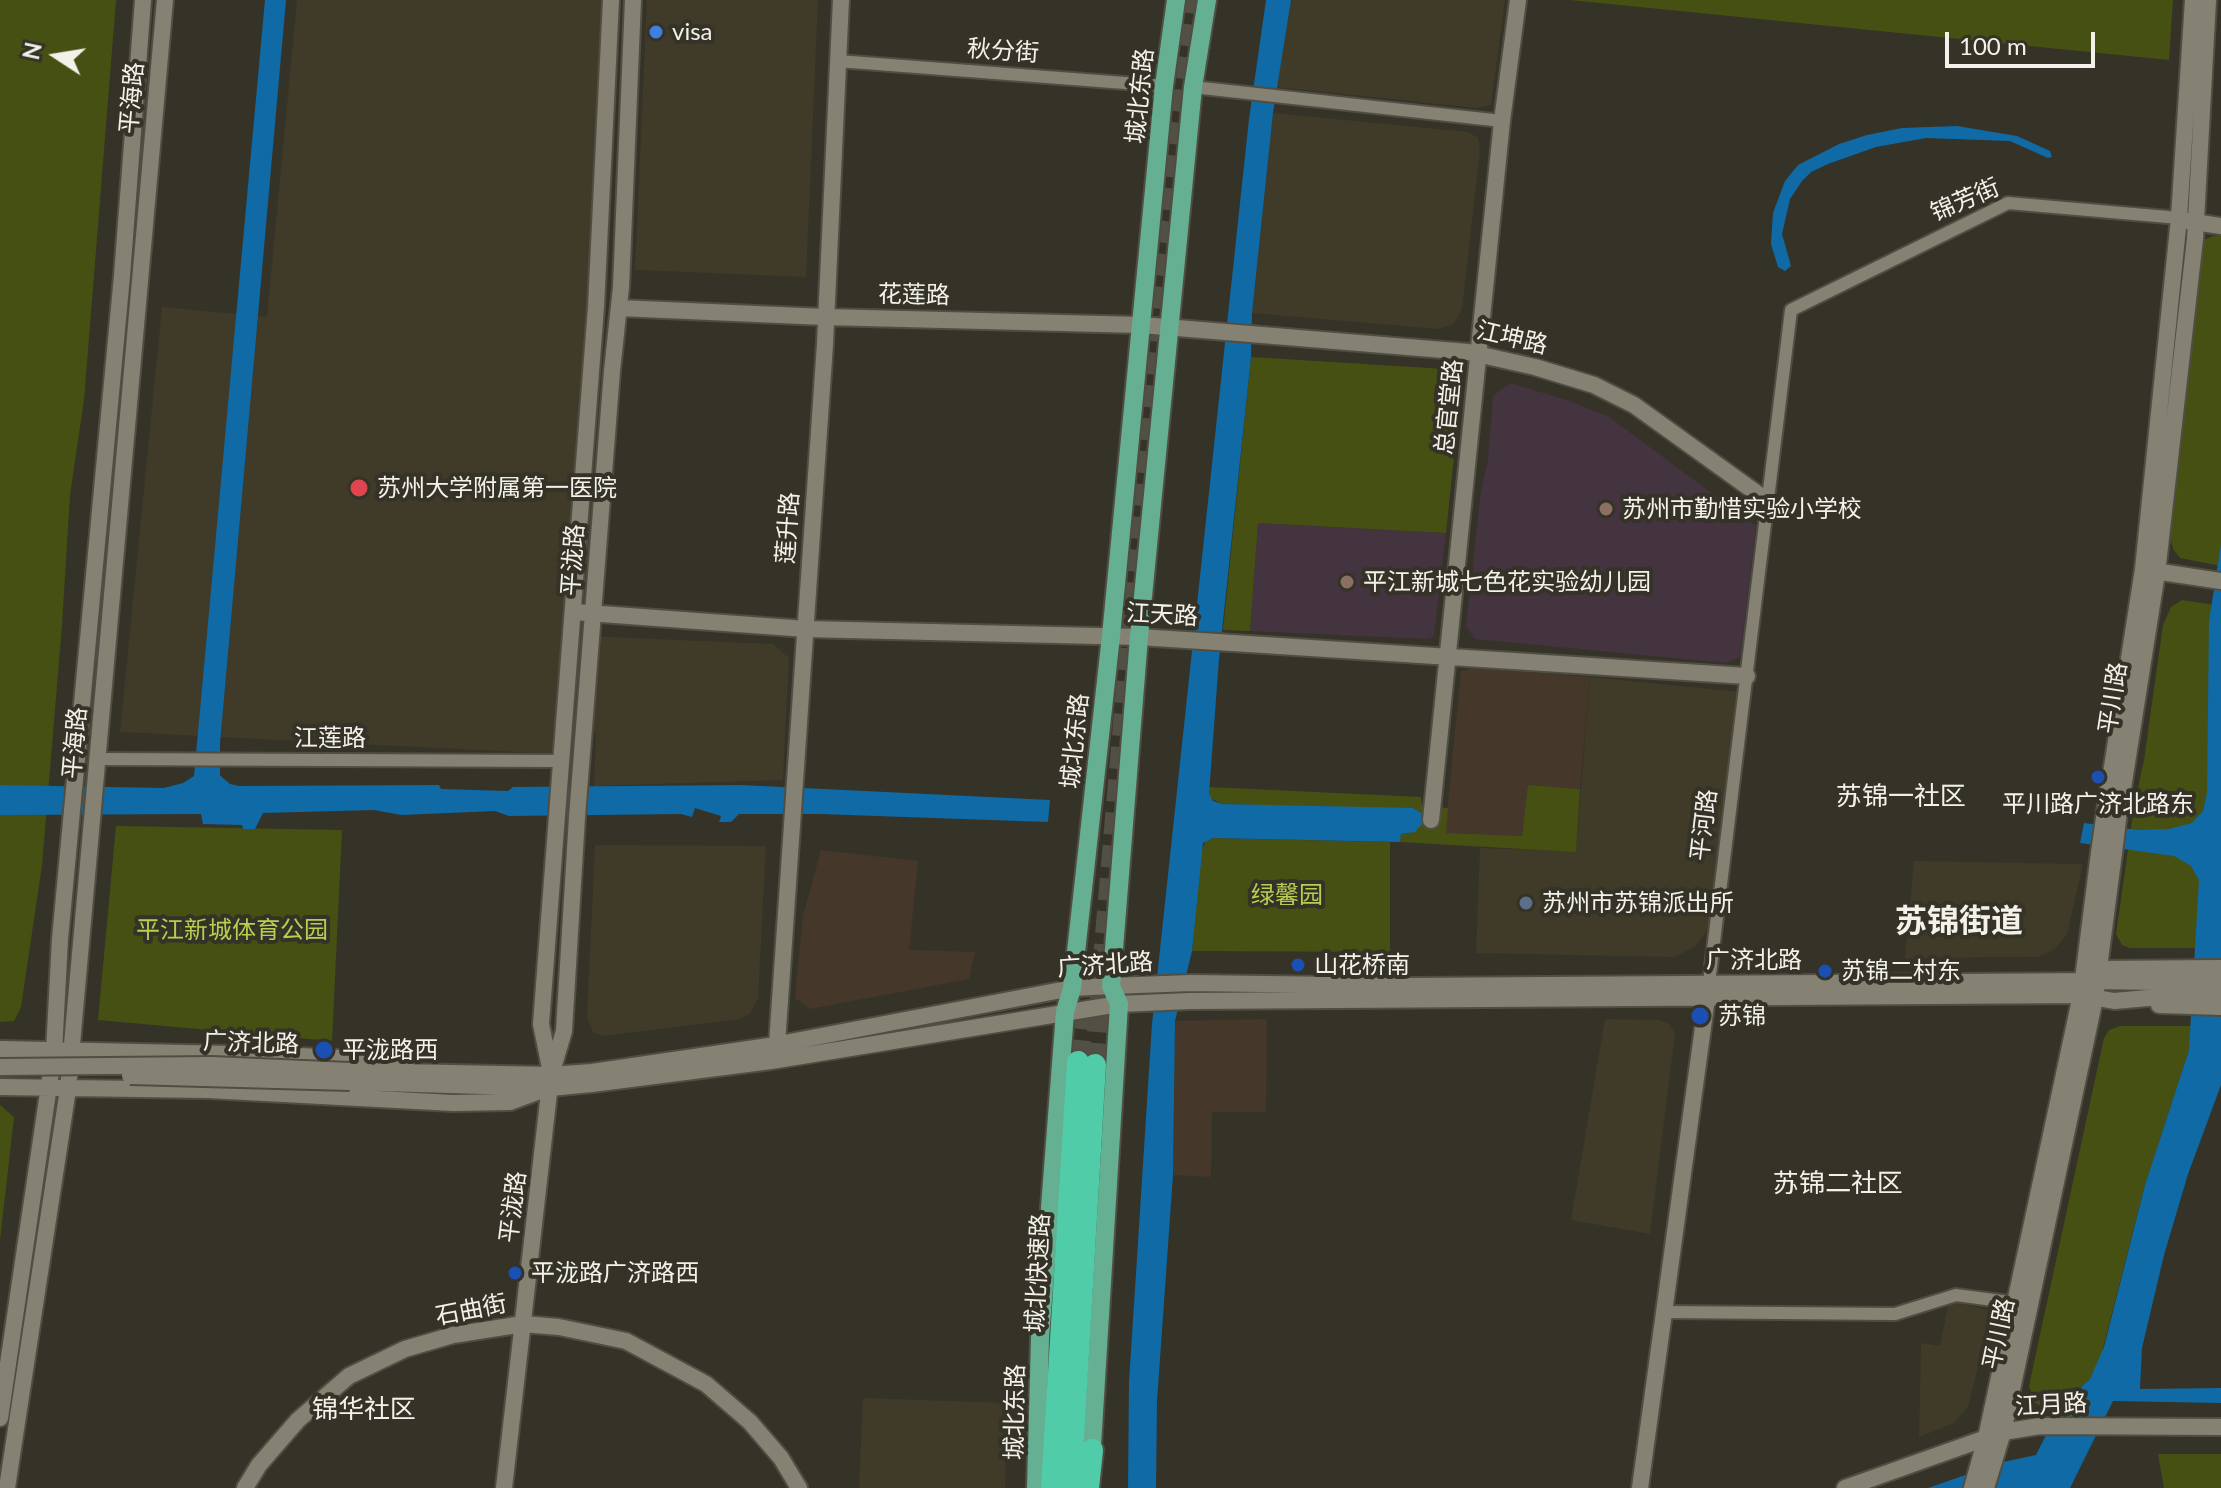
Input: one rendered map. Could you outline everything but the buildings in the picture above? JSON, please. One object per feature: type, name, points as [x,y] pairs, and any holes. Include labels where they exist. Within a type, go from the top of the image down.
[{"type":"highway","name":"城北快速路","points":[[1052,1488],[1086,1063],[1070,1488]]},
{"type":"highway","points":[[1037,1488],[1039,1447]]},
{"type":"highway","points":[[1089,1488],[1092,1450]]},
{"type":"main road","name":"城北东路","points":[[1039,1447],[1040,1338],[1065,1012],[1072,988],[1111,636],[1164,86],[1176,0]]},
{"type":"main road","points":[[1092,1450],[1119,1004],[1111,986],[1139,637],[1169,328],[1193,87],[1207,0]]},
{"type":"street","name":"平海路","points":[[0,1418],[54,1052],[60,939],[122,276],[143,0]]},
{"type":"street","name":"平海路","points":[[7,1488],[72,1052],[165,0]]},
{"type":"street","name":"平泷路","points":[[551,1081],[541,1024],[596,307],[611,0]]},
{"type":"street","name":"平泷路","points":[[504,1488],[551,1081],[564,1031],[593,614],[619,308],[633,0]]},
{"type":"street","name":"莲升路","points":[[779,1052],[825,344],[841,0]]},
{"type":"street","name":"总官堂路","points":[[1431,820],[1502,121],[1518,0]]},
{"type":"street","name":"平川路","points":[[2150,571],[2179,218],[2193,0]]},
{"type":"street","name":"平川路","points":[[1972,1488],[1988,1456],[1994,1435],[2090,985],[2197,224],[2208,0]]},
{"type":"street","name":"秋分街","points":[[838,61],[1164,86]]},
{"type":"street","points":[[1193,87],[1502,121]]},
{"type":"street","name":"锦芳街","points":[[1791,310],[2008,203],[2179,218],[2219,226]]},
{"type":"street","name":"花莲路","points":[[619,308],[1141,325],[1207,331]]},
{"type":"street","name":"平河路","points":[[1640,1488],[1708,991],[1791,310]]},
{"type":"street","name":"江坤路","points":[[1207,331],[1479,354],[1594,385],[1634,405],[1769,502]]},
{"type":"street","points":[[2150,571],[2221,581]]},
{"type":"street","name":"江天路","points":[[574,612],[806,629],[1139,637],[1747,676]]},
{"type":"street","name":"江莲路","points":[[97,759],[562,761]]},
{"type":"street","points":[[2182,988],[2221,968]]},
{"type":"street","name":"广济北路","points":[[779,1052],[1072,988],[1191,983],[1708,991]]},
{"type":"street","name":"广济北路","points":[[2090,985],[2114,1001],[2221,983]]},
{"type":"street","name":"平川路","points":[[1994,1435],[2016,1303],[2090,985]]},
{"type":"street","name":"广济北路","points":[[0,1075],[551,1081],[1119,1004],[1189,1001],[2090,985],[2182,988],[2221,994]]},
{"type":"street","points":[[2182,988],[2221,1007]]},
{"type":"street","points":[[0,1049],[508,1064],[551,1081]]},
{"type":"street","name":"广济北路","points":[[0,1067],[212,1065],[350,1077]]},
{"type":"street","points":[[0,1087],[208,1090],[453,1103],[510,1102],[551,1081]]},
{"type":"street","points":[[1664,1312],[1895,1314],[1956,1295],[2016,1303]]},
{"type":"street","name":"石曲街","points":[[245,1488],[259,1465],[298,1420],[349,1376],[405,1349],[453,1335],[523,1324],[559,1327],[626,1341],[706,1384],[750,1422],[781,1458],[799,1488]]},
{"type":"street","name":"江月路","points":[[1845,1488],[1994,1435],[2040,1426],[2221,1427]]},
{"type":"street","name":"平川路","points":[[1986,1488],[1988,1456]]},
{"type":"shaded area","name":"苏州大学附属第一医院","points":[[297,0],[601,0],[586,341],[562,635],[773,644],[789,658],[783,780],[594,786],[596,733],[559,730],[557,754],[120,732],[162,307],[267,317]]},
{"type":"shaded area","points":[[647,0],[818,0],[806,277],[635,270]]},
{"type":"shaded area","points":[[1291,0],[1505,0],[1491,105],[1476,108],[1276,87]]},
{"type":"shaded area","points":[[1273,113],[1468,132],[1478,138],[1480,150],[1462,309],[1454,324],[1438,329],[1252,313]]},
{"type":"shaded area","name":"苏州市勤惜实验小学校","points":[[1510,383],[1570,401],[1609,417],[1756,526],[1740,657],[1726,663],[1475,639],[1466,626],[1481,491],[1488,460],[1493,396]]},
{"type":"shaded area","name":"平江新城七色花实验幼儿园","points":[[1258,523],[1446,533],[1434,636],[1429,639],[1250,631]]},
{"type":"shaded area","points":[[1474,668],[1590,677],[1580,789],[1529,785],[1523,836],[1445,833],[1461,671]]},
{"type":"shaded area","points":[[1590,677],[1740,692],[1709,928],[1696,946],[1674,957],[1476,953],[1480,848],[1576,851]]},
{"type":"shaded area","points":[[595,845],[766,846],[758,998],[750,1013],[741,1019],[603,1036],[593,1032],[587,1017]]},
{"type":"shaded area","points":[[821,850],[918,861],[909,950],[975,952],[969,979],[810,1009],[795,998],[803,915]]},
{"type":"shaded area","points":[[1914,861],[2083,864],[2067,934],[2054,950],[2037,957],[1905,958]]},
{"type":"shaded area","points":[[1267,1019],[1266,1112],[1212,1112],[1211,1177],[1173,1175],[1175,1021]]},
{"type":"shaded area","points":[[1605,1019],[1659,1020],[1669,1024],[1675,1033],[1650,1234],[1571,1220]]},
{"type":"shaded area","points":[[1949,1301],[1992,1311],[1968,1407],[1954,1423],[1919,1437],[1921,1343],[1940,1346]]},
{"type":"shaded area","points":[[863,1398],[1007,1403],[1005,1488],[859,1488]]},
{"type":"green space","points":[[0,0],[116,0],[84,400],[70,495],[42,865],[21,1007],[14,1021],[0,1022]]},
{"type":"green space","points":[[1570,0],[2173,0],[2169,60]]},
{"type":"green space","points":[[2221,236],[2221,566],[2180,558],[2173,549],[2170,536],[2201,250],[2204,240]]},
{"type":"green space","points":[[1251,357],[1445,369],[1456,374],[1461,388],[1446,533],[1258,523],[1250,631],[1223,630]]},
{"type":"green space","points":[[2182,600],[2221,606],[2221,948],[2130,948],[2122,945],[2116,934],[2135,801],[2144,760],[2163,625],[2171,607]]},
{"type":"green space","points":[[1528,785],[1580,789],[1576,852],[1400,842],[1401,834],[1410,833],[1416,809],[1222,804],[1210,798],[1208,787],[1421,797],[1422,805],[1448,808],[1446,833],[1522,836]]},
{"type":"green space","name":"平江新城体育公园","points":[[116,826],[342,830],[332,1041],[98,1020]]},
{"type":"green space","name":"绿馨园","points":[[1206,840],[1390,842],[1390,952],[1192,951],[1201,853]]},
{"type":"green space","points":[[2120,1026],[2192,1026],[2189,1050],[2145,1185],[2100,1360],[2090,1379],[2060,1407],[2041,1406],[2034,1402],[2029,1386],[2104,1038],[2109,1030]]},
{"type":"green space","points":[[0,1105],[14,1117],[0,1240]]},
{"type":"green space","points":[[2158,1454],[2221,1454],[2221,1488],[2164,1488]]},
{"type":"water","points":[[265,0],[286,0],[220,743],[220,775],[230,784],[239,786],[439,785],[441,789],[508,791],[513,787],[741,785],[1050,800],[1048,822],[739,814],[731,822],[719,822],[721,816],[695,808],[692,817],[681,814],[509,816],[495,811],[401,815],[374,810],[263,813],[255,829],[243,829],[242,825],[203,824],[201,814],[0,815],[0,785],[164,788],[183,783],[194,776]]},
{"type":"water","points":[[1266,0],[1291,0],[1273,113],[1252,313],[1251,357],[1219,659],[1209,794],[1213,801],[1222,804],[1413,808],[1421,813],[1422,824],[1415,832],[1401,834],[1400,842],[1213,838],[1203,843],[1192,951],[1175,1021],[1173,1175],[1157,1401],[1156,1488],[1128,1488],[1129,1382],[1152,1024],[1249,119]]},
{"type":"water","points":[[1957,126],[2017,136],[2050,151],[2052,157],[2010,141],[1926,138],[1876,147],[1828,164],[1811,172],[1790,199],[1782,234],[1791,266],[1785,271],[1778,267],[1771,244],[1773,213],[1785,181],[1798,165],[1839,144],[1867,135],[1902,128]]},
{"type":"water","points":[[2221,544],[2221,1085],[2188,1174],[2164,1255],[2142,1348],[2140,1389],[2221,1388],[2221,1403],[2113,1401],[2070,1488],[1928,1488],[2003,1462],[2036,1455],[2060,1407],[2090,1379],[2104,1347],[2145,1185],[2189,1050],[2199,880],[2191,866],[2174,856],[2080,843],[2084,823],[2138,830],[2169,829],[2192,823],[2203,811],[2207,793],[2209,621]]},
{"type":"tunnel","points":[[1095,1065],[1162,276],[1197,0]]},
{"type":"tunnel","points":[[1078,1062],[1085,992]]},
{"type":"place","name":"visa","points":[[656,32]]},
{"type":"place","name":"苏州大学附属第一医院","points":[[359,488]]},
{"type":"place","name":"苏州市勤惜实验小学校","points":[[1606,509]]},
{"type":"place","name":"平江新城七色花实验幼儿园","points":[[1347,582]]},
{"type":"place","name":"平川路广济北路东","points":[[2098,777]]},
{"type":"place","name":"苏州市苏锦派出所","points":[[1526,903]]},
{"type":"place","name":"山花桥南","points":[[1298,965]]},
{"type":"place","name":"苏锦二村东","points":[[1825,971]]},
{"type":"place","name":"苏锦","points":[[1700,1016]]},
{"type":"place","name":"平泷路西","points":[[324,1050]]},
{"type":"place","name":"平泷路广济路西","points":[[515,1273]]},
{"type":"district","name":"苏锦一社区","points":[[1901,797]]},
{"type":"district","name":"苏锦街道","points":[[1959,922]]},
{"type":"district","name":"苏锦二社区","points":[[1838,1184]]},
{"type":"district","name":"锦华社区","points":[[364,1410]]}]
